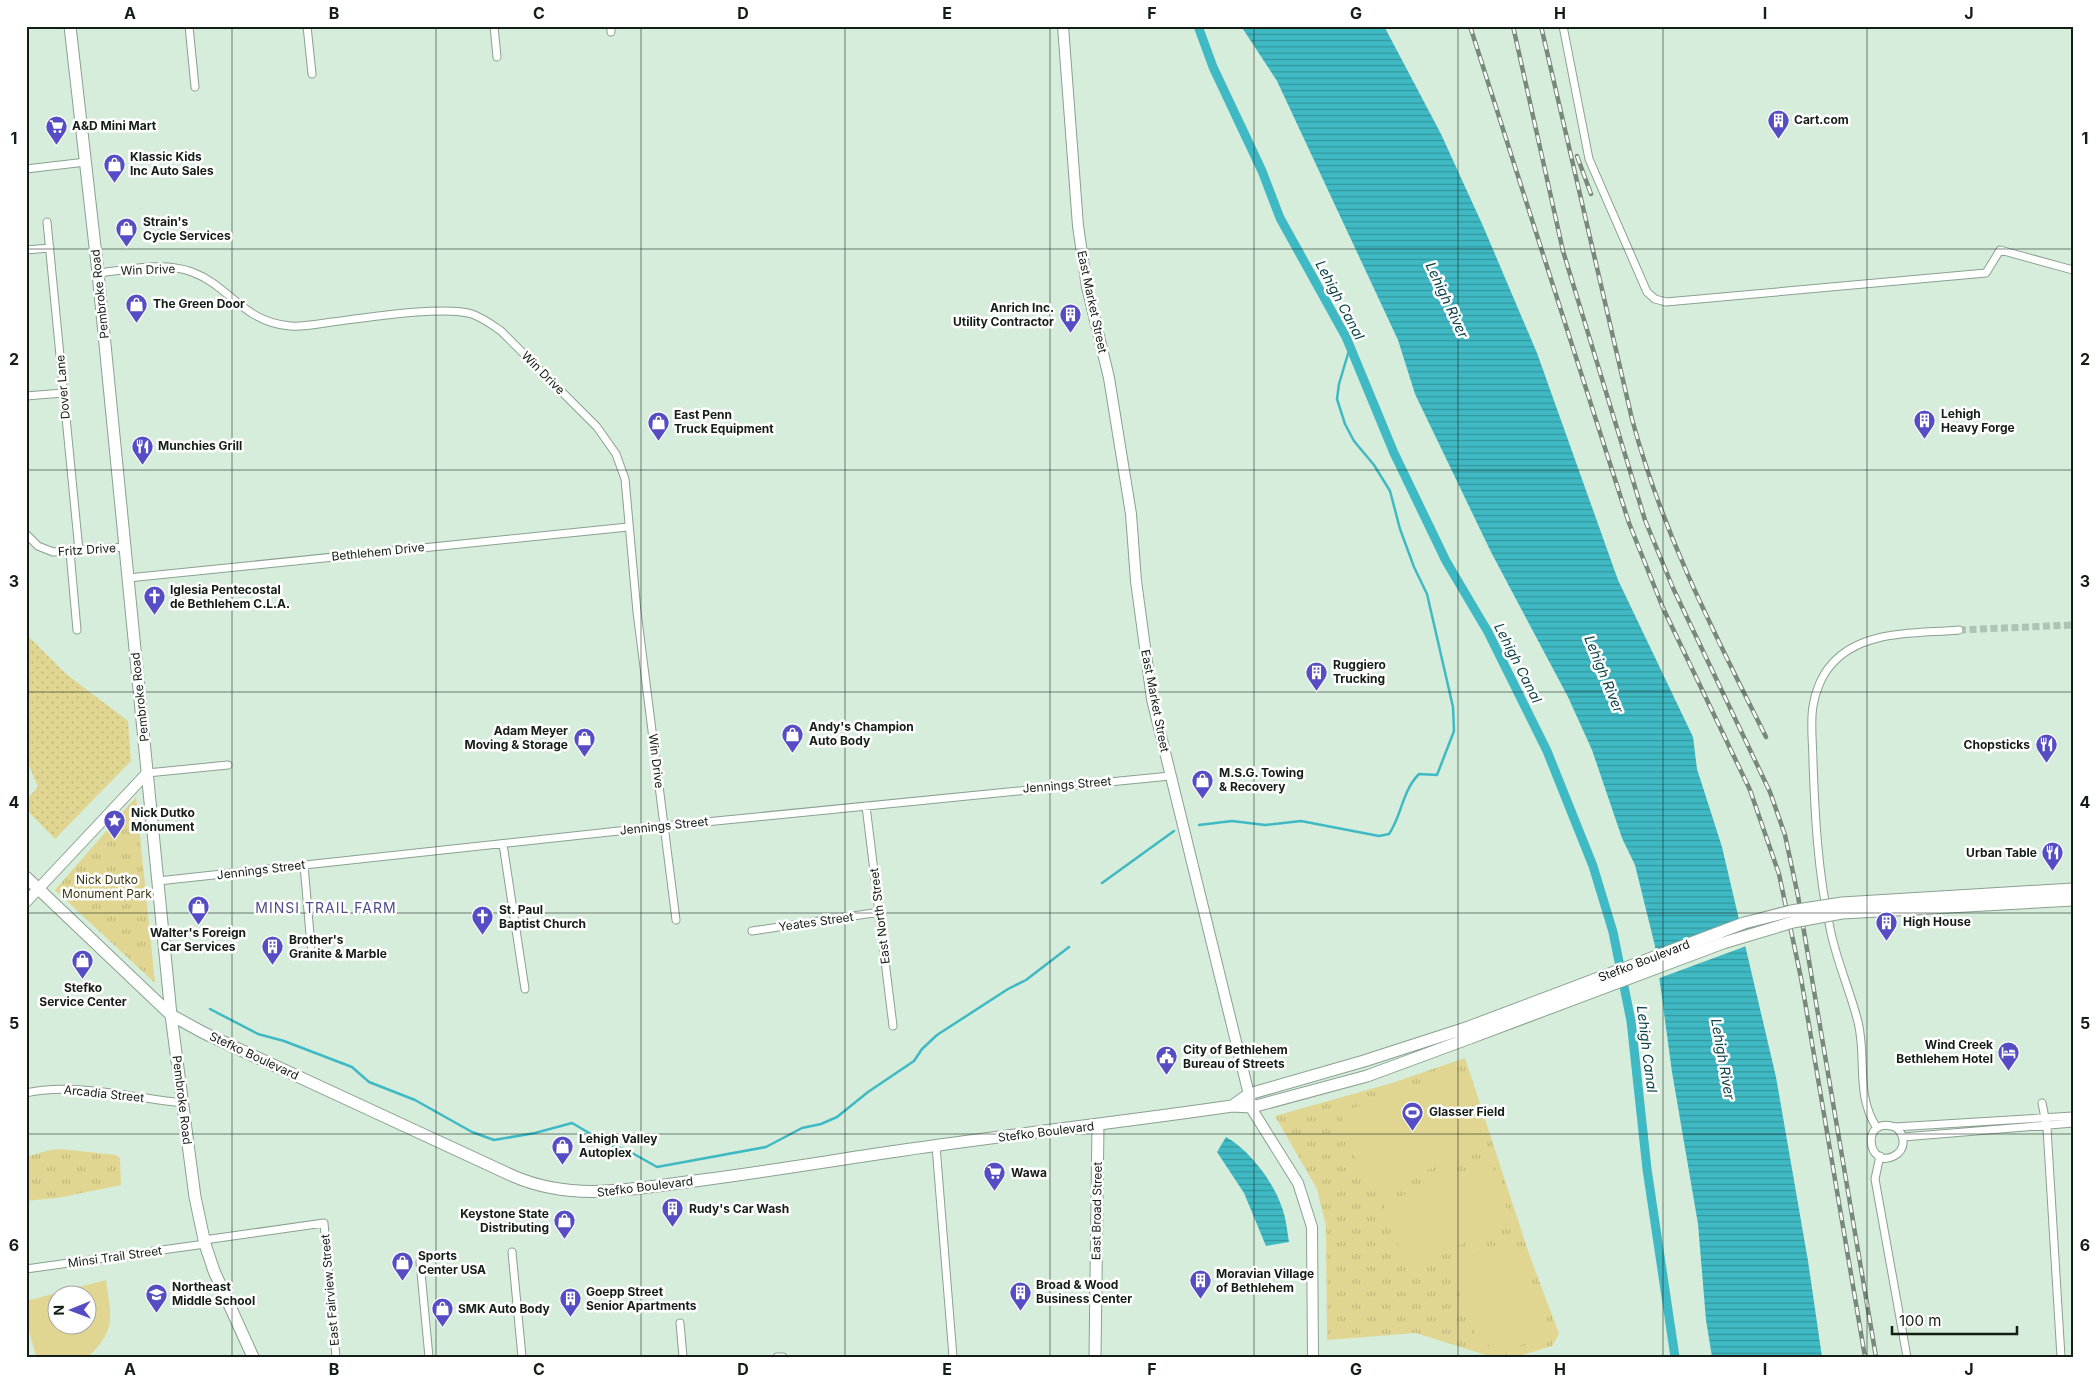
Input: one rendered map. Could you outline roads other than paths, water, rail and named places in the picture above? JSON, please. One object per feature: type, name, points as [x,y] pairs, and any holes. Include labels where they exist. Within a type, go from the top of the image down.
[{"type":"main road","name":"Pembroke Road","points":[[70,26],[98,273],[171,1015],[194,1197],[204,1242],[221,1290],[253,1357]]},
{"type":"main road","name":"Stefko Boulevard","points":[[26,877],[171,1015],[204,1033],[517,1178],[557,1190],[577,1193],[610,1192],[1232,1106],[1252,1107],[1367,1076],[1468,1033],[1744,924],[1791,911],[1821,905],[1873,900],[2073,889]]},
{"type":"main road","name":"Stefko Boulevard","points":[[1232,1106],[1249,1094],[1468,1033],[1723,943],[1793,922],[1842,913],[2073,900]]},
{"type":"main road","name":"East Broad Street","points":[[1095,1357],[1098,1126]]},
{"type":"street","points":[[189,26],[194,87]]},
{"type":"street","points":[[308,26],[312,74]]},
{"type":"street","points":[[494,26],[497,57]]},
{"type":"street","name":"East Market Street","points":[[1063,26],[1076,207],[1083,267],[1109,378],[1131,514],[1136,581],[1152,700],[1252,1107],[1298,1183],[1312,1227],[1312,1357]]},
{"type":"street","points":[[1563,26],[1589,159],[1647,292],[1655,299],[1666,302],[1986,274],[2000,250],[2073,270]]},
{"type":"street","points":[[26,169],[86,162]]},
{"type":"street","name":"Dover Lane","points":[[47,222],[79,551]]},
{"type":"street","points":[[26,250],[50,248]]},
{"type":"street","name":"Win Drive","points":[[98,273],[153,268],[182,269],[208,280],[254,315],[266,321],[291,326],[427,313],[470,313],[485,320],[501,332],[538,367],[606,438],[616,454],[625,479],[628,527],[676,920]]},
{"type":"street","points":[[26,396],[63,393]]},
{"type":"street","name":"Bethlehem Drive","points":[[128,578],[628,527]]},
{"type":"street","name":"Fritz Drive","points":[[26,534],[38,546],[47,551],[70,552],[125,547]]},
{"type":"street","points":[[70,552],[77,630]]},
{"type":"street","points":[[1878,1128],[1869,1115],[1864,1101],[1859,1024],[1830,929],[1818,860],[1815,823],[1813,706],[1822,679],[1830,665],[1857,645],[1878,638],[1959,630]]},
{"type":"street","points":[[26,902],[147,773],[228,765]]},
{"type":"street","name":"Jennings Street","points":[[158,882],[665,826],[1170,776]]},
{"type":"street","name":"East North Street","points":[[866,806],[893,1026]]},
{"type":"street","points":[[503,844],[525,989]]},
{"type":"street","points":[[304,865],[311,946]]},
{"type":"street","name":"Yeates Street","points":[[752,931],[880,912]]},
{"type":"street","name":"Arcadia Street","points":[[26,1093],[38,1090],[68,1089],[182,1103]]},
{"type":"street","points":[[2042,1104],[2045,1122],[2061,1357]]},
{"type":"street","points":[[1903,1137],[2045,1122],[2073,1116]]},
{"type":"street","points":[[1895,1127],[1903,1137],[1903,1145],[1897,1154],[1886,1158],[1880,1156],[1871,1145],[1872,1134],[1884,1125],[1895,1127],[2045,1122],[2073,1123]]},
{"type":"street","points":[[936,1146],[954,1357]]},
{"type":"street","points":[[1880,1156],[1875,1179],[1908,1357]]},
{"type":"street","name":"Minsi Trail Street","points":[[26,1269],[324,1224]]},
{"type":"street","name":"East Fairview Street","points":[[324,1224],[336,1357]]},
{"type":"street","points":[[512,1252],[522,1357]]},
{"type":"street","points":[[420,1262],[429,1357]]},
{"type":"street","points":[[680,1323],[683,1357]]},
{"type":"street","points":[[777,1357],[783,1357]]},
{"type":"water","name":"Lehigh River","points":[[1241,26],[1384,26],[1441,134],[1483,226],[1537,353],[1618,580],[1693,737],[1697,769],[1722,847],[1776,1077],[1808,1261],[1822,1357],[1712,1357],[1706,1320],[1698,1224],[1672,1072],[1655,946],[1635,865],[1622,838],[1592,750],[1568,697],[1491,552],[1415,394],[1398,340],[1277,81]]},
{"type":"water","points":[[1226,1137],[1259,1166],[1272,1186],[1283,1210],[1289,1242],[1266,1246],[1244,1193],[1217,1152]]},
{"type":"waterway","name":"Lehigh Canal","points":[[1198,26],[1213,67],[1262,171],[1280,218],[1346,337],[1394,453],[1446,561],[1488,632],[1547,751],[1593,866],[1613,932],[1631,1021],[1647,1169],[1675,1357]]},
{"type":"waterway","points":[[1199,825],[1232,821],[1265,825],[1301,821],[1379,836],[1389,834],[1397,819],[1405,795],[1413,781],[1419,774],[1437,775],[1454,731],[1453,707],[1427,594],[1414,567],[1400,529],[1390,491],[1374,465],[1354,441],[1345,424],[1337,399],[1339,384],[1350,347]]},
{"type":"waterway","points":[[1102,883],[1174,831]]},
{"type":"waterway","points":[[210,1009],[258,1034],[284,1041],[352,1067],[369,1082],[415,1100],[472,1132],[494,1140],[535,1133],[572,1123],[610,1145],[627,1150],[657,1167],[766,1147],[802,1128],[821,1124],[837,1117],[868,1092],[914,1061],[922,1049],[937,1035],[1008,989],[1026,980],[1069,947]]},
{"type":"tunnel","points":[[1959,630],[2073,625]]},
{"type":"railway","points":[[1470,26],[1629,523],[1663,608],[1750,790],[1779,874],[1801,978],[1865,1357]]},
{"type":"railway","points":[[1513,26],[1563,251],[1645,520],[1673,588],[1770,792],[1785,835],[1798,896],[1876,1357]]},
{"type":"railway","points":[[1541,26],[1632,419],[1644,461],[1674,542],[1708,620],[1766,737]]},
{"type":"railway","points":[[1577,156],[1591,194]]},
{"type":"place","name":"Cart.com","points":[[1778,139]]},
{"type":"place","name":"A&D Mini Mart","points":[[56,145]]},
{"type":"place","name":"Klassic Kids Inc Auto Sales","points":[[114,183]]},
{"type":"place","name":"Strain's Cycle Services","points":[[127,248]]},
{"type":"place","name":"The Green Door","points":[[137,323]]},
{"type":"place","name":"Anrich Inc. Utility Contractor","points":[[1070,334]]},
{"type":"place","name":"Lehigh Heavy Forge","points":[[1925,440]]},
{"type":"place","name":"East Penn Truck Equipment","points":[[658,441]]},
{"type":"place","name":"Munchies Grill","points":[[142,465]]},
{"type":"place","name":"Iglesia Pentecostal de Bethlehem C.L.A.","points":[[154,616]]},
{"type":"place","name":"Ruggiero Trucking","points":[[1317,691]]},
{"type":"place","name":"Andy's Champion Auto Body","points":[[793,753]]},
{"type":"place","name":"Adam Meyer Moving & Storage","points":[[584,757]]},
{"type":"place","name":"Chopsticks","points":[[2046,764]]},
{"type":"place","name":"M.S.G. Towing & Recovery","points":[[1203,799]]},
{"type":"place","name":"Nick Dutko Monument","points":[[115,839]]},
{"type":"place","name":"Urban Table","points":[[2053,872]]},
{"type":"place","name":"Walter's Foreign Car Services","points":[[198,925]]},
{"type":"place","name":"St. Paul Baptist Church","points":[[483,936]]},
{"type":"place","name":"High House","points":[[1887,941]]},
{"type":"place","name":"Brother's Granite & Marble","points":[[273,966]]},
{"type":"place","name":"Stefko Service Center","points":[[83,980]]},
{"type":"place","name":"Wind Creek Bethlehem Hotel","points":[[2009,1071]]},
{"type":"place","name":"City of Bethlehem Bureau of Streets","points":[[1167,1076]]},
{"type":"place","name":"Glasser Field","points":[[1413,1131]]},
{"type":"place","name":"Lehigh Valley Autoplex","points":[[563,1165]]},
{"type":"place","name":"Wawa","points":[[995,1192]]},
{"type":"place","name":"Rudy's Car Wash","points":[[673,1228]]},
{"type":"place","name":"Keystone State Distributing","points":[[565,1240]]},
{"type":"place","name":"Sports Center USA","points":[[402,1282]]},
{"type":"place","name":"Moravian Village of Bethlehem","points":[[1200,1300]]},
{"type":"place","name":"Broad & Wood Business Center","points":[[1020,1311]]},
{"type":"place","name":"Northeast Middle School","points":[[156,1313]]},
{"type":"place","name":"Goepp Street Senior Apartments","points":[[570,1318]]},
{"type":"place","name":"SMK Auto Body","points":[[442,1328]]},
{"type":"district","name":"MINSI TRAIL FARM","points":[[326,908]]},
{"type":"park label","name":"Nick Dutko Monument Park","points":[[107,887]]}]
